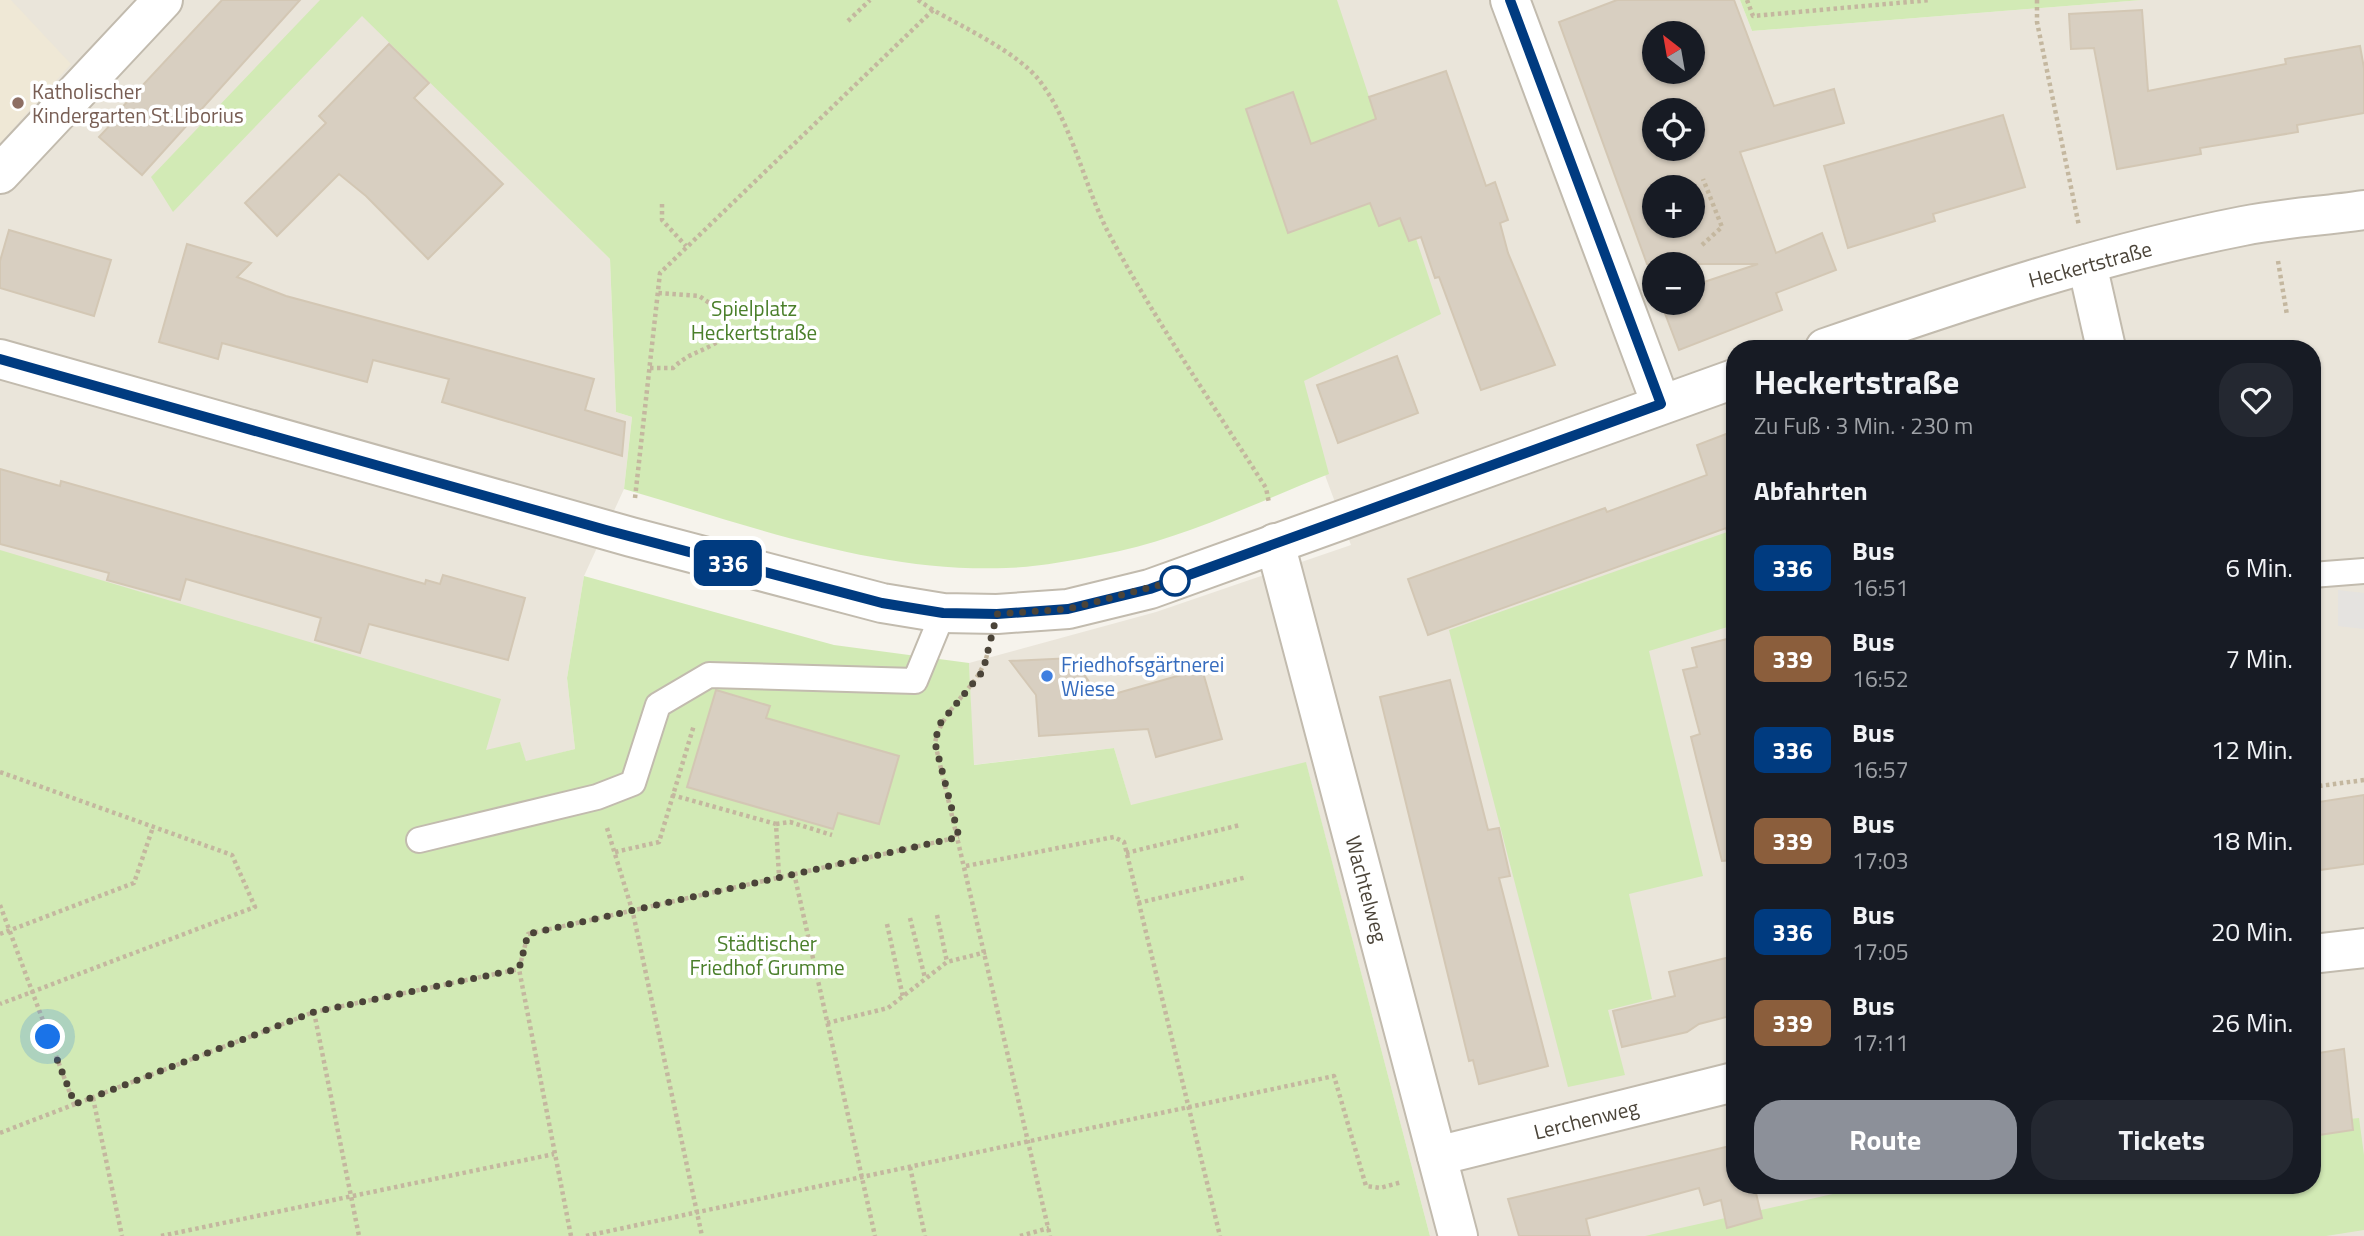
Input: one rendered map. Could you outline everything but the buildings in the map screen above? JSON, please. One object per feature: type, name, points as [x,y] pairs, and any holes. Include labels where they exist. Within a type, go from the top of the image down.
[{"type":"street","points":[[0,174],[163,0]]},
{"type":"street","points":[[1510,0],[1661,404]]},
{"type":"street","name":"Heckertstraße","points":[[1848,340],[1993,290],[2087,264],[2231,229],[2364,211]]},
{"type":"street","points":[[2087,264],[2104,340]]},
{"type":"street","points":[[0,359],[631,537],[882,603],[943,613],[997,614],[1068,609],[1150,589],[1726,382]]},
{"type":"street","name":"Wachtelweg","points":[[1275,543],[1458,1236]]},
{"type":"street","points":[[2321,953],[2364,947]]},
{"type":"street","name":"Lerchenweg","points":[[1439,1164],[1726,1084]]},
{"type":"lane","points":[[2321,574],[2364,571]]},
{"type":"lane","points":[[419,840],[597,797],[633,783],[658,705],[709,675],[915,681],[943,613]]},
{"type":"path","points":[[848,21],[870,0]]},
{"type":"path","points":[[918,0],[992,43],[1038,79],[1060,116],[1096,208],[1115,245],[1167,334],[1266,488],[1275,543]]},
{"type":"path","points":[[1747,0],[1753,16],[1931,0]]},
{"type":"path","points":[[2037,0],[2036,22],[2087,264]]},
{"type":"path","points":[[631,537],[660,273],[933,10]]},
{"type":"path","points":[[1702,245],[1722,227],[1705,184]]},
{"type":"path","points":[[662,204],[662,220],[686,246]]},
{"type":"path","points":[[2272,222],[2287,315]]},
{"type":"path","points":[[650,368],[673,368],[688,353],[711,349],[726,335],[723,312],[699,296],[658,293]]},
{"type":"path","points":[[997,614],[983,671],[939,725],[935,743],[966,866],[1050,1236]]},
{"type":"path","points":[[0,772],[232,855],[255,907],[0,1004]]},
{"type":"path","points":[[2321,786],[2364,780]]},
{"type":"path","points":[[673,795],[776,824],[790,822],[832,835]]},
{"type":"path","points":[[597,797],[632,911],[702,1236]]},
{"type":"path","points":[[776,824],[779,876]]},
{"type":"path","points":[[1126,853],[1240,825]]},
{"type":"path","points":[[0,934],[134,883],[153,827]]},
{"type":"path","points":[[571,1236],[519,969],[528,934],[959,837]]},
{"type":"path","points":[[966,866],[1114,837],[1124,842],[1220,1236]]},
{"type":"path","points":[[794,873],[875,1236]]},
{"type":"path","points":[[1138,904],[1247,877]]},
{"type":"path","points":[[0,905],[75,1104]]},
{"type":"path","points":[[937,915],[947,962]]},
{"type":"path","points":[[910,918],[925,979]]},
{"type":"path","points":[[887,923],[903,997]]},
{"type":"path","points":[[827,1023],[888,1008],[947,962],[986,952]]},
{"type":"path","points":[[0,1133],[314,1012],[519,969]]},
{"type":"path","points":[[314,1012],[359,1236]]},
{"type":"path","points":[[586,1236],[1334,1076],[1366,1186],[1380,1188],[1439,1164]]},
{"type":"path","points":[[93,1098],[122,1236]]},
{"type":"path","points":[[161,1236],[554,1154]]},
{"type":"path","points":[[910,1167],[925,1236]]},
{"type":"path","points":[[1020,1236],[1049,1228]]},
{"type":"shaded area","points":[[0,0],[510,0],[430,81],[610,259],[616,412],[632,417],[624,489],[584,576],[567,678],[575,749],[526,762],[520,743],[487,751],[0,669]]},
{"type":"shaded area","name":"Katholischer Kindergarten St.Liborius","points":[[0,0],[11,0],[71,64],[0,143]]},
{"type":"shaded area","points":[[1199,0],[1740,0],[1752,31],[2142,0],[2364,0],[2364,1236],[1430,1236],[1306,763],[1131,806],[1114,748],[973,765],[969,663],[1156,612],[1351,545],[1326,478]]},
{"type":"shaded area","points":[[2338,590],[2364,593],[2364,629],[2338,626]]},
{"type":"green space","name":"Spielplatz Heckertstraße","points":[[320,0],[1337,0],[1441,314],[1304,381],[1329,474],[1159,541],[1041,565],[957,568],[860,555],[765,531],[624,489],[632,417],[616,412],[610,259],[362,16],[173,212],[151,177]]},
{"type":"green space","points":[[1740,0],[2142,0],[1752,31]]},
{"type":"green space","points":[[1726,532],[1726,627],[1649,651],[1703,876],[1629,894],[1652,999],[1608,1010],[1625,1075],[1568,1087],[1449,630]]},
{"type":"green space","name":"Städtischer Friedhof Grumme","points":[[0,550],[501,699],[486,750],[520,742],[526,761],[575,749],[567,678],[584,576],[834,645],[969,663],[974,765],[1114,748],[1131,805],[1306,762],[1430,1236],[0,1236]]},
{"type":"green space","points":[[2359,1118],[2364,1155],[2364,1230],[2326,1236],[1645,1236],[1833,1194],[2321,1194],[2321,1122]]},
{"type":"bus line","name":"336","points":[[0,359],[606,530],[882,603],[943,613],[997,614],[1068,609],[1150,589],[1214,567],[1661,404],[1510,0]]},
{"type":"place","name":"Katholischer Kindergarten St.Liborius","points":[[18,103]]},
{"type":"place","name":"Friedhofsgärtnerei Wiese","points":[[1047,676]]},
{"type":"route","points":[[48,1037],[75,1104],[314,1012],[519,969],[528,934],[959,837],[935,743],[939,725],[983,671],[997,614],[1068,609],[1175,581]]}]
